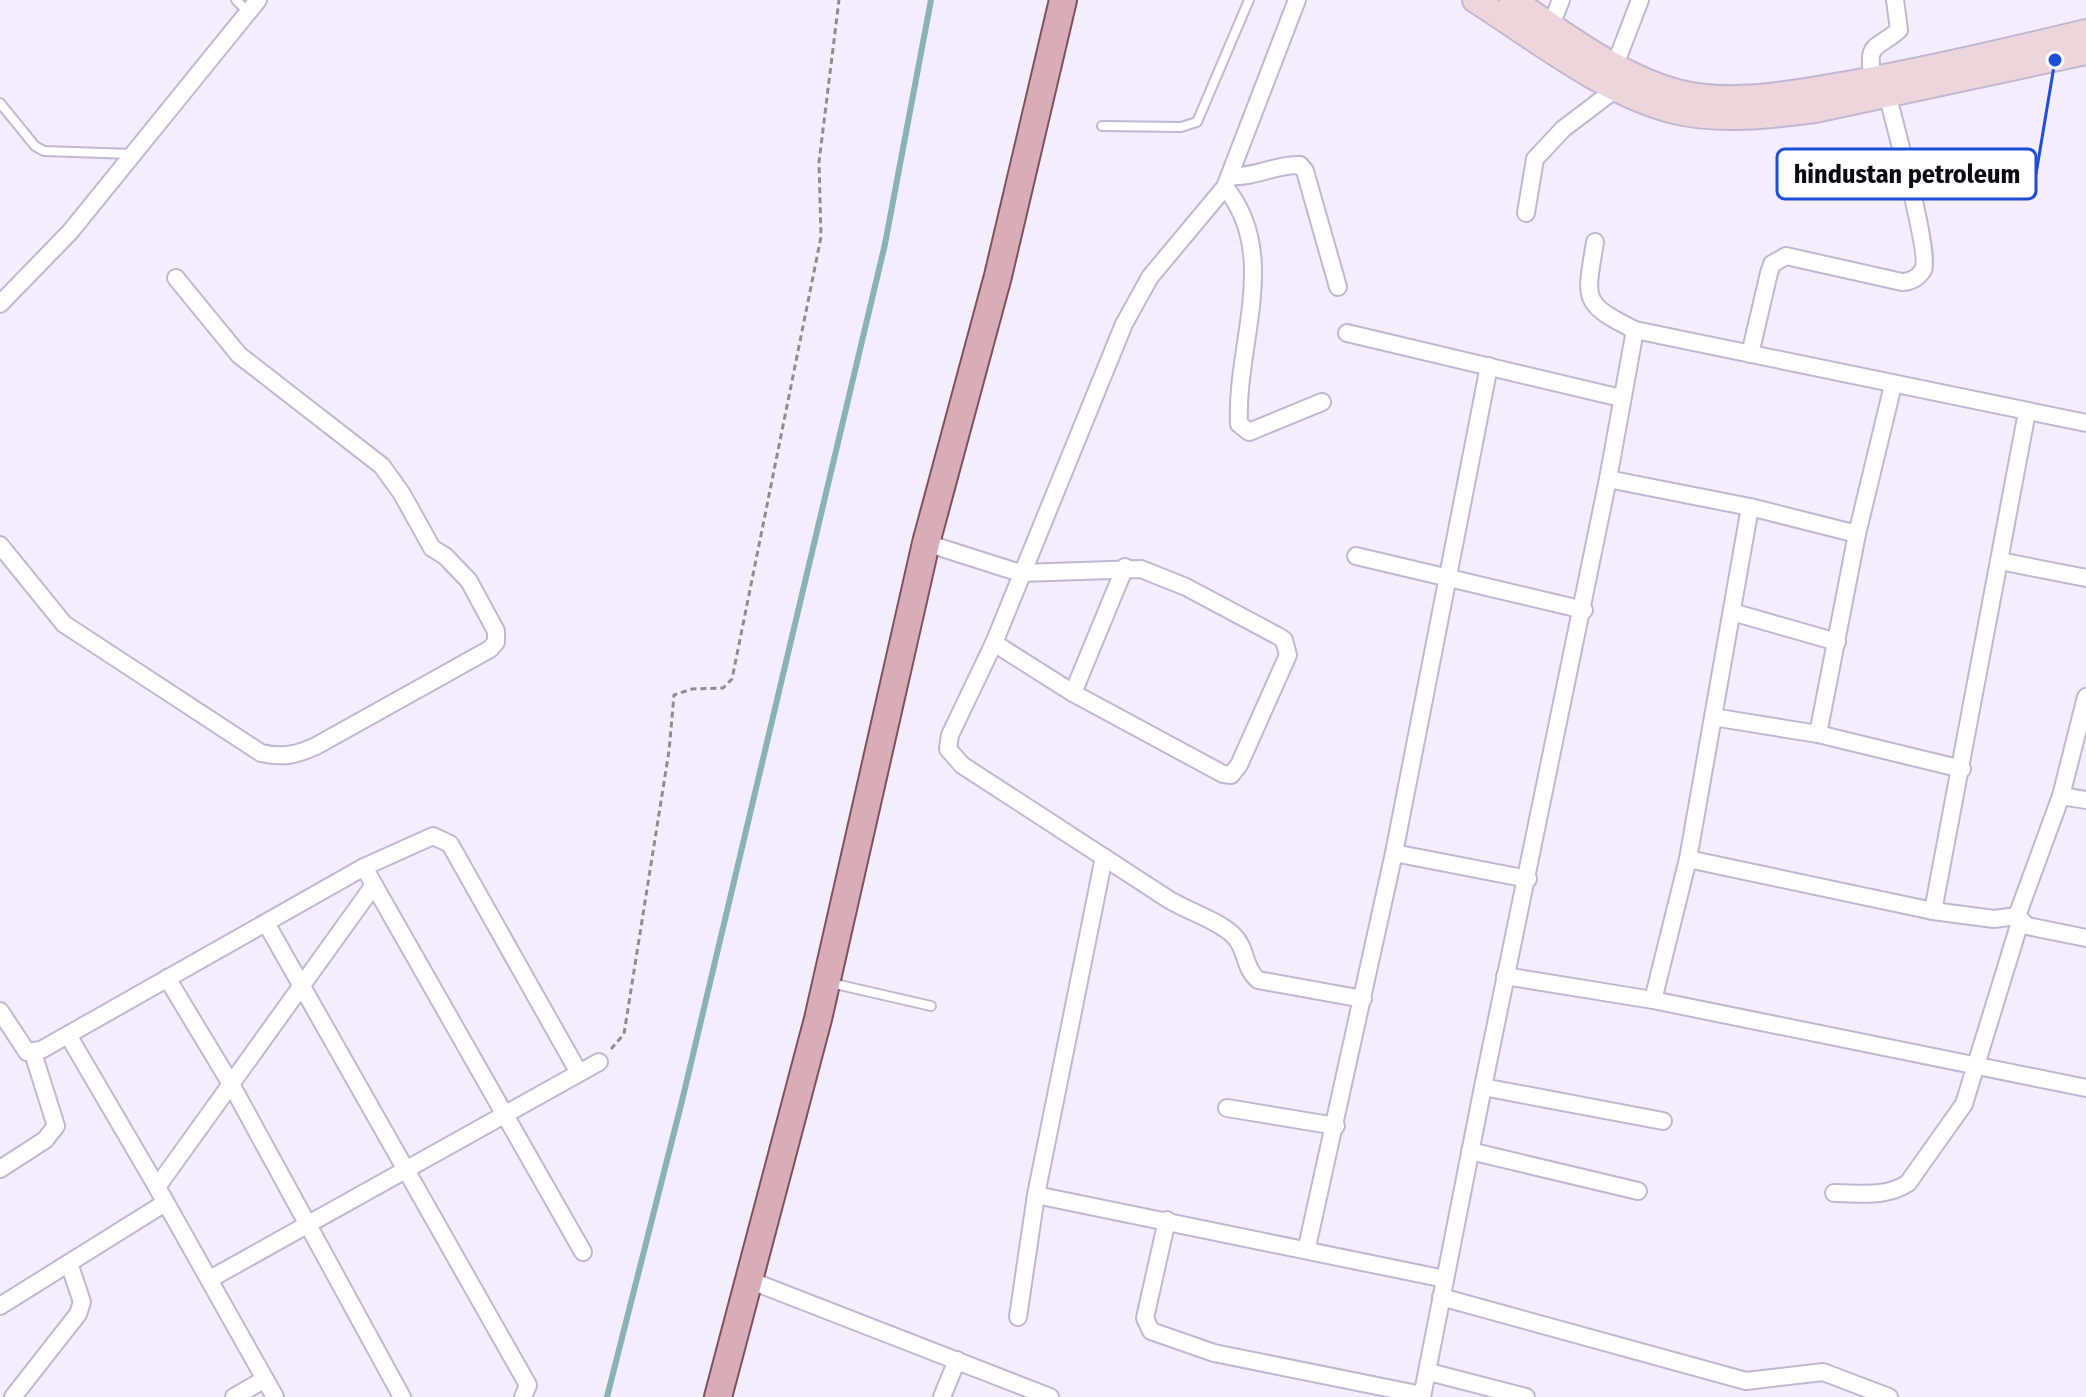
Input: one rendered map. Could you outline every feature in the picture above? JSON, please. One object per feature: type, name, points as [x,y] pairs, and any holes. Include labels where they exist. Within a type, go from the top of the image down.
[{"type":"main road","points":[[718,1397],[826,982],[926,543],[998,276],[1063,0]]},
{"type":"main road","points":[[1475,0],[1616,76],[1673,111],[1727,116],[1771,115],[2086,32]]},
{"type":"main road","points":[[1512,0],[1551,25],[1616,76]]},
{"type":"main road","points":[[1880,88],[2086,52]]},
{"type":"street","points":[[1297,0],[1227,181],[1150,277],[1124,324],[994,643],[950,735],[948,749],[962,765],[1191,914],[1228,930],[1244,951],[1247,970],[1258,980],[1363,999]]},
{"type":"street","points":[[1551,25],[1561,0]]},
{"type":"street","points":[[1526,213],[1535,159],[1616,76],[1640,0]]},
{"type":"street","points":[[1750,354],[1772,264],[1786,256],[1902,282],[1909,282],[1923,270],[1925,260],[1920,233],[1869,57],[1874,45],[1899,30],[1895,0]]},
{"type":"street","points":[[0,304],[70,232],[247,4]]},
{"type":"street","points":[[1227,181],[1290,164],[1300,165],[1305,171],[1338,287]]},
{"type":"street","points":[[1227,181],[1242,212],[1254,259],[1254,286],[1242,357],[1239,424],[1249,432],[1322,402]]},
{"type":"street","points":[[1595,242],[1588,292],[1592,302],[1606,316],[1635,330],[2086,423]]},
{"type":"street","points":[[0,545],[64,624],[250,746],[278,757],[294,756],[316,746],[490,649],[496,642],[496,631],[469,581],[432,548],[402,494],[382,466],[239,355],[176,278]]},
{"type":"street","points":[[1167,1220],[1145,1318],[1151,1331],[1214,1353],[1422,1396],[1505,976],[1584,610],[1635,330]]},
{"type":"street","points":[[1347,333],[1621,398]]},
{"type":"street","points":[[1307,1247],[1394,853],[1489,366]]},
{"type":"street","points":[[1818,734],[1857,534],[1893,385]]},
{"type":"street","points":[[1933,911],[2027,412]]},
{"type":"street","points":[[1608,479],[1750,507],[1857,534]]},
{"type":"street","points":[[1653,1000],[1688,859],[1750,507]]},
{"type":"street","points":[[926,543],[1020,573],[1125,567],[1141,569],[1186,587],[1278,636],[1287,647],[1286,665],[1239,765],[1231,775],[1217,772],[1073,693],[994,643]]},
{"type":"street","points":[[1356,556],[1584,610]]},
{"type":"street","points":[[2000,561],[2086,578]]},
{"type":"street","points":[[1073,693],[1125,567]]},
{"type":"street","points":[[1732,612],[1837,642]]},
{"type":"street","points":[[1834,1193],[1889,1193],[1908,1183],[1957,1116],[2061,796],[2086,697]]},
{"type":"street","points":[[1713,717],[1818,734],[1962,769]]},
{"type":"street","points":[[2061,796],[2086,800]]},
{"type":"street","points":[[33,1053],[364,867],[433,836],[450,844],[579,1073]]},
{"type":"street","points":[[1394,853],[1528,879]]},
{"type":"street","points":[[1018,1317],[1036,1195],[1104,857]]},
{"type":"street","points":[[1688,859],[1933,911],[2019,919],[2086,938]]},
{"type":"street","points":[[364,867],[502,1115],[583,1252]]},
{"type":"street","points":[[157,1187],[374,885]]},
{"type":"street","points":[[266,923],[528,1385],[523,1397]]},
{"type":"street","points":[[1505,976],[1653,1000],[2086,1088]]},
{"type":"street","points":[[167,978],[231,1084],[402,1397]]},
{"type":"street","points":[[0,1169],[45,1140],[56,1126],[33,1053],[20,1045],[3,1022]]},
{"type":"street","points":[[68,1035],[275,1397]]},
{"type":"street","points":[[210,1279],[599,1062]]},
{"type":"street","points":[[1483,1087],[1663,1121]]},
{"type":"street","points":[[1227,1108],[1336,1126]]},
{"type":"street","points":[[1470,1151],[1638,1191]]},
{"type":"street","points":[[1036,1195],[1307,1247],[1445,1279]]},
{"type":"street","points":[[0,1306],[165,1203]]},
{"type":"street","points":[[13,1397],[78,1314],[82,1302],[69,1263]]},
{"type":"street","points":[[749,1280],[1050,1397]]},
{"type":"street","points":[[1441,1297],[1746,1381],[1823,1372],[1889,1397]]},
{"type":"street","points":[[942,1397],[957,1360]]},
{"type":"street","points":[[1429,1372],[1526,1397]]},
{"type":"street","points":[[234,1397],[265,1379]]},
{"type":"lane","points":[[1102,126],[1181,127],[1197,122],[1249,0]]},
{"type":"lane","points":[[0,103],[35,146],[44,151],[133,154]]},
{"type":"lane","points":[[826,982],[931,1006]]},
{"type":"path","points":[[599,1062],[624,1034],[669,751],[674,695],[692,689],[723,688],[732,679],[821,237],[819,162],[839,0]]},
{"type":"waterway","points":[[607,1397],[682,1101],[885,244],[931,0]]},
{"type":"place","name":"hindustan petroleum","points":[[2055,60]]}]
